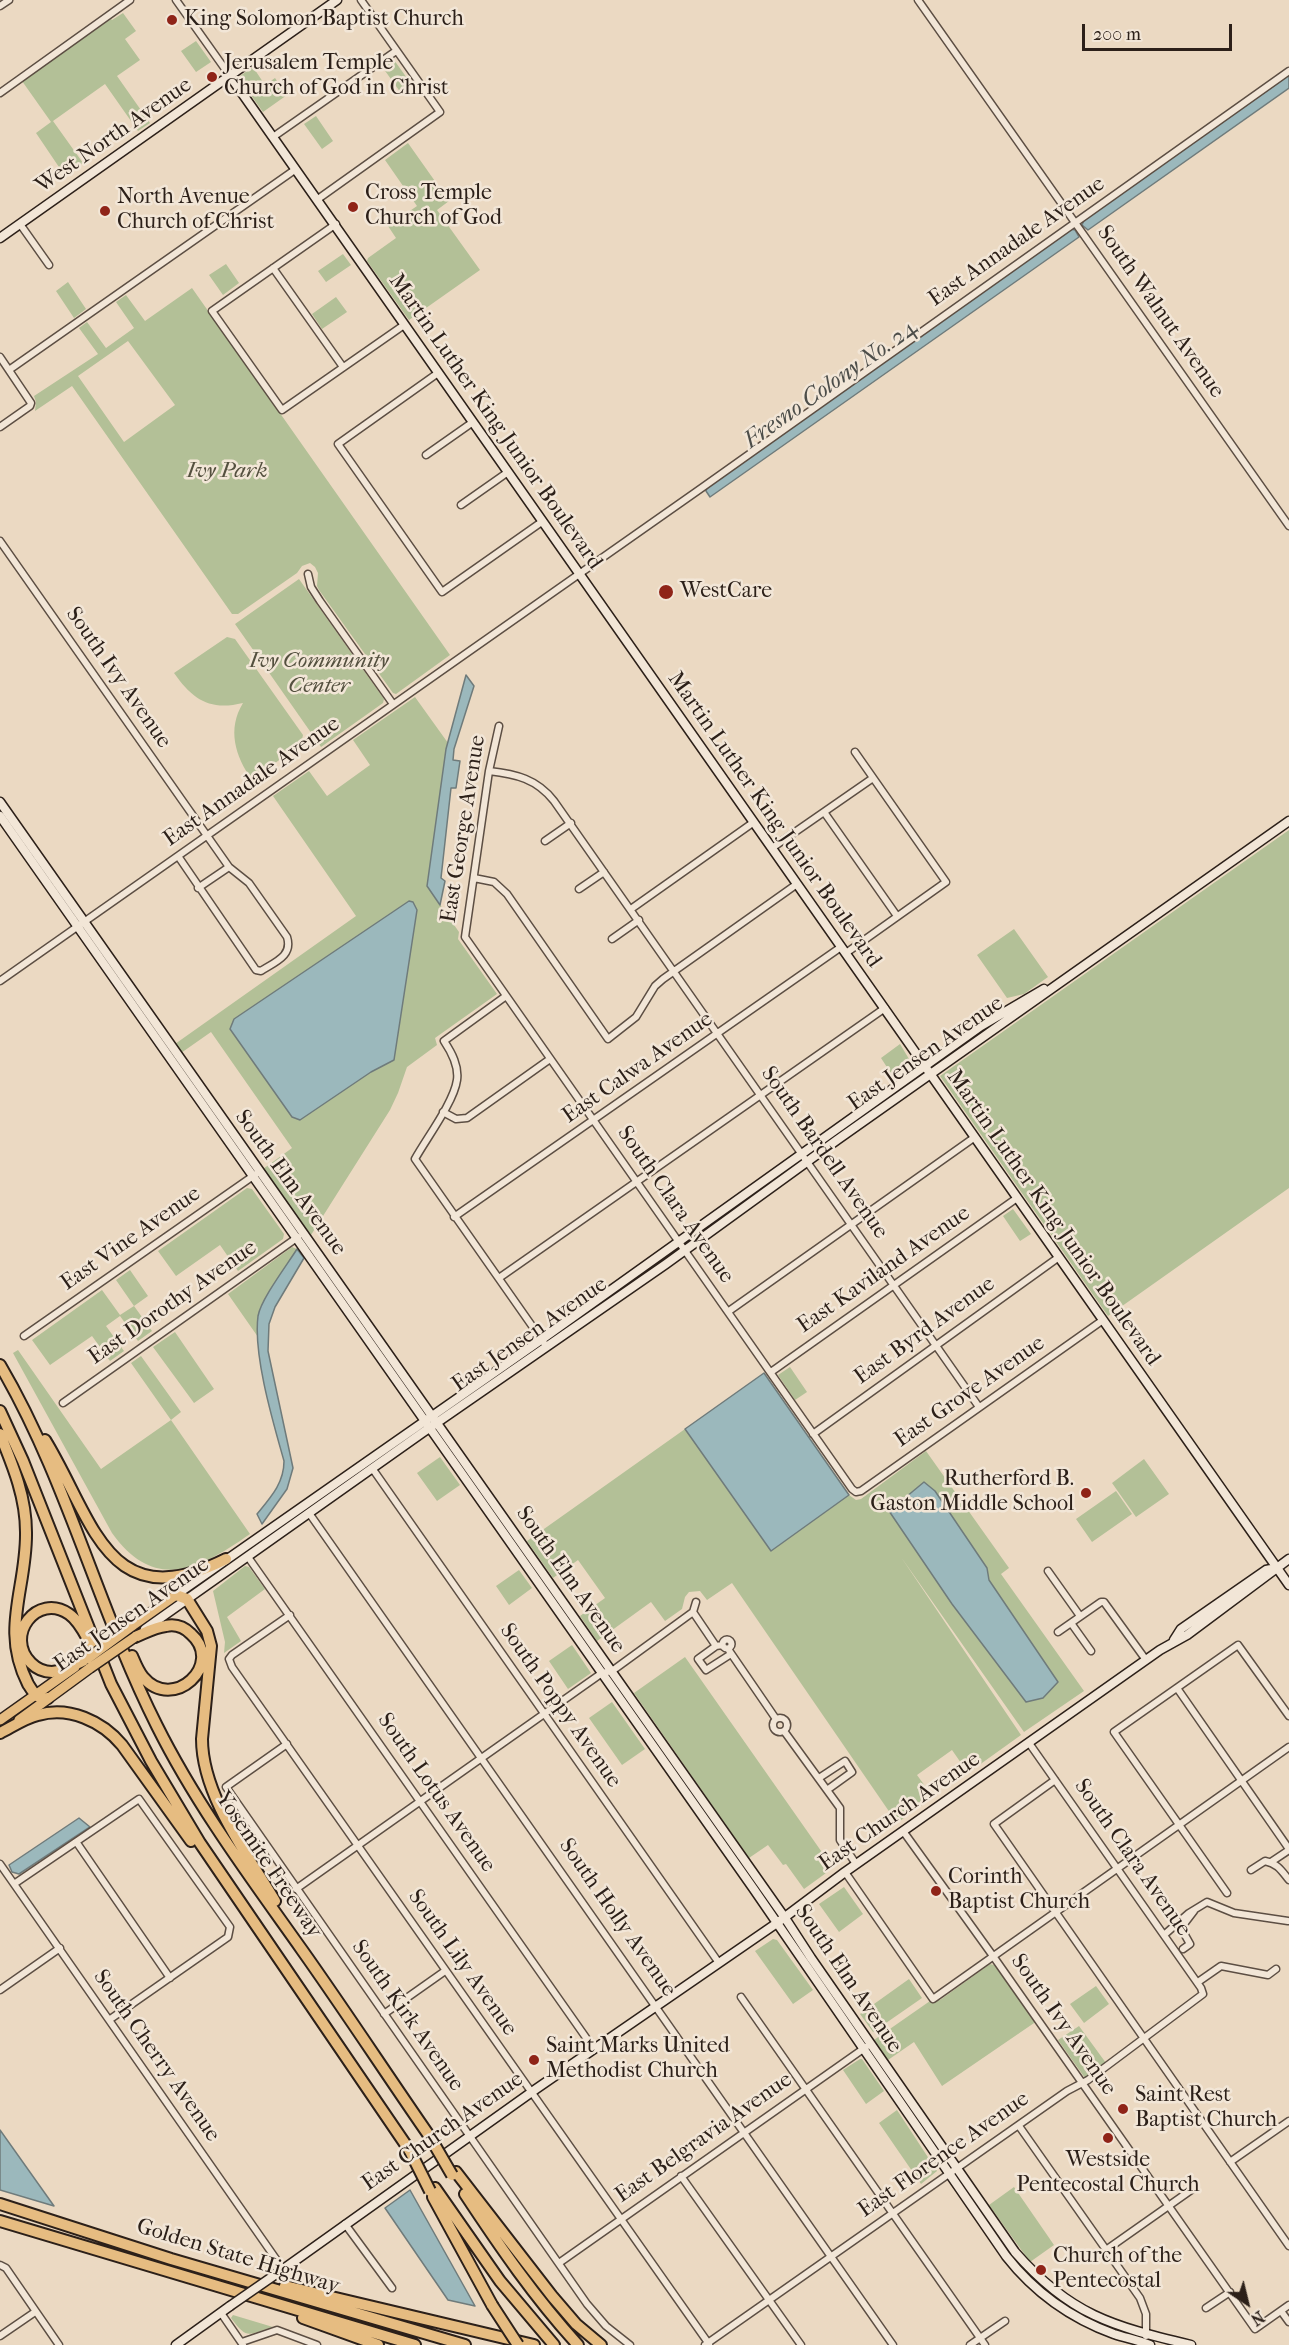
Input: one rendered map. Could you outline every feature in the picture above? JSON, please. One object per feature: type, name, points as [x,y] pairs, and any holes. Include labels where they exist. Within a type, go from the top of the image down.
[{"type":"highway","name":"Yosemite Freeway","points":[[0,1365],[57,1482],[135,1679],[180,1770],[227,1844],[430,2137],[513,2266],[578,2345]]},
{"type":"highway","points":[[17,1396],[52,1452],[101,1542],[121,1563],[140,1574],[172,1578],[195,1573],[226,1560]]},
{"type":"highway","name":"Yosemite Freeway","points":[[0,1411],[23,1461],[106,1670],[130,1723],[173,1801],[410,2151],[433,2190],[524,2312],[554,2345]]},
{"type":"highway","points":[[0,1434],[20,1488],[26,1533],[25,1554],[10,1638],[15,1662],[36,1695],[39,1698],[48,1698]]},
{"type":"highway","points":[[176,1595],[187,1599],[207,1631],[211,1646],[202,1740],[203,1761],[208,1782],[221,1809],[312,1964]]},
{"type":"highway","points":[[104,1603],[139,1671],[150,1683],[160,1688],[174,1690],[187,1684],[196,1676],[202,1660],[201,1649],[194,1636],[183,1628],[162,1626],[133,1632]]},
{"type":"highway","points":[[89,1664],[57,1671],[37,1668],[26,1657],[21,1646],[21,1633],[26,1621],[35,1612],[45,1609],[57,1609],[70,1614],[78,1623],[106,1670]]},
{"type":"highway","points":[[0,1733],[31,1717],[54,1712],[82,1717],[104,1727],[122,1745],[233,1900],[271,1948]]},
{"type":"highway","points":[[454,2173],[576,2324],[602,2345]]},
{"type":"highway","points":[[433,2190],[492,2305],[518,2345]]},
{"type":"highway","name":"Golden State Highway","points":[[2,2204],[171,2259],[465,2345]]},
{"type":"highway","name":"Golden State Highway","points":[[0,2222],[415,2345]]},
{"type":"highway","points":[[171,2259],[534,2345]]},
{"type":"highway","points":[[167,2271],[202,2286],[284,2311],[378,2345]]},
{"type":"main road","name":"West North Avenue","points":[[0,238],[337,0]]},
{"type":"main road","name":"Martin Luther King Junior Boulevard","points":[[230,76],[1289,1585]]},
{"type":"main road","name":"South Elm Avenue","points":[[0,802],[81,925]]},
{"type":"main road","name":"South Elm Avenue","points":[[0,816],[81,925],[430,1421],[602,1673],[811,1958],[1015,2252],[1053,2290],[1078,2308],[1146,2342]]},
{"type":"main road","name":"East Jensen Avenue","points":[[133,1632],[176,1595],[333,1484],[684,1251],[1289,821]]},
{"type":"main road","name":"East Jensen Avenue","points":[[544,1344],[678,1242],[925,1066],[1005,1010],[1081,968]]},
{"type":"main road","name":"South Elm Avenue","points":[[430,1421],[612,1671],[781,1920],[862,2049],[1021,2276],[1041,2295],[1066,2312],[1114,2334],[1146,2342]]},
{"type":"main road","name":"East Jensen Avenue","points":[[0,1733],[133,1632],[187,1599],[372,1468],[430,1421]]},
{"type":"main road","points":[[309,1513],[313,1505],[329,1493],[333,1484]]},
{"type":"main road","points":[[248,1557],[250,1549],[268,1536],[273,1527]]},
{"type":"main road","name":"East Church Avenue","points":[[176,2345],[532,2092],[781,1920],[856,1864],[1174,1640],[1187,1635],[1289,1559]]},
{"type":"main road","name":"East Jensen Avenue","points":[[0,1720],[36,1695],[89,1664]]},
{"type":"main road","points":[[1146,2342],[1191,2345]]},
{"type":"street","points":[[0,6],[9,0]]},
{"type":"street","points":[[0,93],[130,0]]},
{"type":"street","points":[[176,0],[230,76]]},
{"type":"street","points":[[318,199],[440,112],[361,0]]},
{"type":"street","name":"South Walnut Avenue","points":[[918,0],[1289,526]]},
{"type":"street","points":[[273,137],[396,51]]},
{"type":"street","name":"East Annadale Avenue","points":[[0,981],[1289,71]]},
{"type":"street","points":[[9,370],[296,169]]},
{"type":"street","points":[[20,224],[49,266]]},
{"type":"street","points":[[336,225],[212,311],[282,410],[404,325]]},
{"type":"street","points":[[273,268],[343,367]]},
{"type":"street","points":[[0,357],[31,403],[0,427]]},
{"type":"street","points":[[438,373],[338,444],[442,592],[543,521]]},
{"type":"street","points":[[426,455],[473,422]]},
{"type":"street","points":[[461,505],[508,472]]},
{"type":"street","name":"South Ivy Avenue","points":[[0,541],[229,867],[249,883],[287,937],[289,950],[287,953],[261,971],[256,970],[198,888]]},
{"type":"street","points":[[308,574],[311,587],[320,601],[393,704]]},
{"type":"street","name":"East George Avenue","points":[[465,937],[489,771],[499,726]]},
{"type":"street","points":[[772,848],[873,778],[855,752]]},
{"type":"street","name":"South Bardell Avenue","points":[[489,771],[510,773],[532,780],[548,792],[979,1407]]},
{"type":"street","name":"East Calwa Avenue","points":[[454,1217],[718,1034],[946,882],[873,778]]},
{"type":"street","points":[[824,812],[897,916]]},
{"type":"street","points":[[631,909],[754,822]]},
{"type":"street","points":[[545,841],[571,823]]},
{"type":"street","points":[[178,856],[198,888],[229,867]]},
{"type":"street","points":[[579,890],[604,872]]},
{"type":"street","points":[[474,878],[494,882],[507,894],[608,1039],[636,1017],[655,987],[797,884]]},
{"type":"street","points":[[612,939],[639,920]]},
{"type":"street","name":"South Clara Avenue","points":[[465,937],[684,1251],[856,1492]]},
{"type":"street","points":[[506,996],[444,1041],[453,1055],[457,1074],[455,1089],[415,1159],[544,1344]]},
{"type":"street","points":[[499,1278],[885,1008]]},
{"type":"street","points":[[443,1112],[456,1119],[467,1118],[550,1059]]},
{"type":"street","points":[[729,1311],[975,1137]]},
{"type":"street","name":"East Vine Avenue","points":[[24,1336],[256,1174]]},
{"type":"street","name":"East Kaviland Avenue","points":[[771,1372],[1017,1198]]},
{"type":"street","name":"East Dorothy Avenue","points":[[63,1402],[300,1236]]},
{"type":"street","name":"East Byrd Avenue","points":[[813,1434],[1059,1257]]},
{"type":"street","name":"East Grove Avenue","points":[[856,1492],[1103,1320]]},
{"type":"street","name":"South Poppy Avenue","points":[[372,1468],[719,1963]]},
{"type":"street","name":"South Holly Avenue","points":[[309,1513],[893,2345]]},
{"type":"street","name":"South Lotus Avenue","points":[[248,1557],[594,2049]]},
{"type":"street","points":[[1048,1571],[1080,1616]]},
{"type":"street","points":[[296,1889],[602,1673],[612,1671],[693,1612],[696,1602]]},
{"type":"street","points":[[1058,1632],[1104,1602],[1146,1660]]},
{"type":"street","points":[[693,1612],[724,1648],[776,1719],[783,1719],[786,1722],[784,1731],[840,1808],[840,1840],[856,1864]]},
{"type":"street","name":"South Lily Avenue","points":[[290,1615],[229,1659],[232,1667],[707,2344]]},
{"type":"street","points":[[1071,1623],[1091,1651]]},
{"type":"street","points":[[1227,1893],[1114,1732],[1238,1645],[1289,1716]]},
{"type":"street","points":[[1176,1688],[1289,1849],[1271,1863]]},
{"type":"street","name":"South Clara Avenue","points":[[1029,1743],[1198,1982],[1203,1994]]},
{"type":"street","name":"South Kirk Avenue","points":[[287,1744],[226,1788],[598,2318],[630,2345]]},
{"type":"street","points":[[845,1872],[933,1999],[1289,1747]]},
{"type":"street","points":[[819,1778],[845,1761],[852,1772],[827,1790]]},
{"type":"street","points":[[1055,1780],[994,1824],[1289,2246]]},
{"type":"street","points":[[14,1884],[139,1798],[230,1927],[228,1937],[109,2020]]},
{"type":"street","name":"South Ivy Avenue","points":[[903,1831],[1255,2329],[1281,2311]]},
{"type":"street","points":[[77,1842],[170,1978]]},
{"type":"street","points":[[1251,1870],[1265,1861],[1278,1865],[1289,1880]]},
{"type":"street","name":"South Cherry Avenue","points":[[0,1864],[282,2269]]},
{"type":"street","points":[[1183,1949],[1191,1944],[1179,1927],[1179,1921],[1208,1902],[1234,1913],[1288,1921]]},
{"type":"street","points":[[1164,1935],[1179,1927]]},
{"type":"street","points":[[0,1990],[60,1948]]},
{"type":"street","points":[[1198,1982],[1221,1966],[1268,1975],[1276,1969]]},
{"type":"street","points":[[384,2014],[445,1971]]},
{"type":"street","name":"East Florence Avenue","points":[[707,2344],[948,2174],[1082,2083],[1203,1994]]},
{"type":"street","points":[[741,1997],[985,2345]]},
{"type":"street","name":"East Belgravia Avenue","points":[[559,2263],[871,2043]]},
{"type":"street","points":[[1230,2162],[1289,2121]]},
{"type":"street","points":[[1019,2126],[1143,2305],[1147,2321],[1146,2342]]},
{"type":"street","points":[[681,2176],[801,2345]]},
{"type":"street","points":[[1106,2250],[1194,2188]]},
{"type":"street","points":[[345,2224],[392,2288]]},
{"type":"street","points":[[0,2265],[6,2268],[59,2345]]},
{"type":"street","points":[[1206,2308],[1230,2292]]},
{"type":"street","points":[[1289,2305],[1281,2311],[1289,2322]]},
{"type":"street","points":[[0,2336],[35,2312]]},
{"type":"street","points":[[221,2313],[243,2344],[277,2330],[317,2345]]},
{"type":"street","points":[[970,2345],[1005,2321]]},
{"type":"green space","points":[[123,13],[136,31],[125,39],[140,60],[117,76],[150,123],[138,131],[105,84],[53,121],[83,163],[65,176],[36,133],[51,122],[22,81]]},
{"type":"green space","points":[[196,41],[211,62],[196,72],[181,51]]},
{"type":"green space","points":[[394,60],[412,85],[401,93],[383,68]]},
{"type":"green space","points":[[253,67],[265,85],[275,78],[287,95],[263,112],[240,80],[240,76]]},
{"type":"green space","points":[[316,116],[333,141],[322,149],[304,124]]},
{"type":"green space","points":[[408,143],[449,201],[437,210],[480,270],[409,320],[367,261],[396,238],[388,226],[417,206],[385,160]]},
{"type":"green space","points":[[343,254],[351,265],[326,282],[318,271]]},
{"type":"green space","points":[[226,264],[239,283],[223,295],[209,275]]},
{"type":"green space","points":[[68,282],[86,309],[74,318],[56,291]]},
{"type":"green space","name":"Ivy Park","points":[[192,288],[450,655],[396,694],[393,693],[319,590],[318,573],[310,563],[302,566],[297,573],[238,614],[232,614],[72,386],[35,411],[34,396],[98,354],[79,328],[87,322],[106,348],[134,328],[116,302],[126,295],[145,321]],"holes":[[[128,341],[175,405],[124,442],[78,376]]]},
{"type":"green space","points":[[336,297],[347,312],[322,329],[312,314]]},
{"type":"green space","name":"Ivy Community Center","points":[[299,579],[384,699],[383,703],[321,747],[235,624]]},
{"type":"green space","points":[[227,637],[235,639],[303,735],[301,744],[252,780],[241,762],[235,742],[235,723],[243,703],[221,705],[203,701],[188,690],[174,673]]},
{"type":"green space","points":[[415,697],[448,743],[427,886],[459,932],[458,939],[497,994],[435,1038],[437,1045],[407,1067],[390,1110],[311,1235],[263,1169],[292,1148],[211,1032],[181,1053],[175,1044],[356,916],[273,796],[309,771],[327,796],[370,765],[353,740]]},
{"type":"green space","points":[[1289,830],[1289,1188],[1108,1316],[940,1076]]},
{"type":"green space","points":[[1014,929],[1048,977],[1024,994],[1007,998],[977,955]]},
{"type":"green space","points":[[900,1044],[912,1064],[894,1078],[881,1058]]},
{"type":"green space","points":[[247,1188],[252,1189],[284,1234],[283,1239],[238,1271],[220,1245],[176,1276],[158,1251]]},
{"type":"green space","points":[[1013,1209],[1031,1234],[1020,1241],[1003,1216]]},
{"type":"green space","points":[[292,1247],[297,1249],[261,1309],[258,1337],[228,1294]]},
{"type":"green space","points":[[130,1270],[148,1296],[134,1306],[116,1280]]},
{"type":"green space","points":[[102,1290],[120,1315],[134,1306],[152,1331],[138,1341],[120,1316],[106,1326],[124,1351],[110,1361],[92,1336],[50,1365],[32,1340]]},
{"type":"green space","points":[[175,1332],[214,1389],[194,1403],[153,1347]]},
{"type":"green space","points":[[18,1350],[101,1469],[171,1420],[250,1534],[213,1557],[196,1565],[178,1569],[161,1569],[145,1563],[128,1552],[112,1533],[13,1353]]},
{"type":"green space","points":[[141,1356],[181,1412],[171,1420],[131,1363]]},
{"type":"green space","points":[[790,1367],[807,1392],[795,1400],[778,1375]]},
{"type":"green space","points":[[685,1429],[771,1551],[849,1495],[856,1500],[861,1499],[926,1451],[1009,1568],[1001,1574],[1084,1691],[1024,1732],[901,1557],[1021,1735],[968,1773],[952,1750],[917,1775],[933,1797],[897,1823],[732,1583],[707,1600],[700,1591],[689,1592],[682,1609],[665,1621],[651,1602],[597,1641],[580,1616],[605,1598],[578,1560],[553,1578],[527,1541]]},
{"type":"green space","points":[[440,1457],[460,1485],[437,1501],[417,1473]]},
{"type":"green space","points":[[1144,1459],[1169,1494],[1136,1517],[1112,1483]]},
{"type":"green space","points":[[1116,1491],[1132,1514],[1092,1542],[1076,1519]]},
{"type":"green space","points":[[245,1566],[249,1567],[265,1589],[227,1617],[241,1641],[224,1653],[225,1642],[213,1591]]},
{"type":"green space","points":[[519,1570],[532,1588],[509,1605],[496,1586]]},
{"type":"green space","points":[[572,1645],[591,1673],[568,1689],[549,1661]]},
{"type":"green space","points":[[685,1657],[833,1868],[804,1889],[786,1864],[783,1865],[768,1845],[749,1858],[634,1693]]},
{"type":"green space","points":[[612,1702],[645,1749],[622,1765],[589,1718]]},
{"type":"green space","points":[[844,1887],[863,1914],[839,1932],[819,1904]]},
{"type":"green space","points":[[773,1939],[777,1940],[813,1990],[793,2004],[755,1951]]},
{"type":"green space","points":[[990,1964],[994,1965],[1037,2021],[942,2086],[914,2042],[888,2060],[874,2040],[930,2001],[940,2000]]},
{"type":"green space","points":[[909,1979],[922,1998],[873,2032],[860,2014]]},
{"type":"green space","points":[[1096,1986],[1109,2004],[1084,2023],[1070,2004]]},
{"type":"green space","points":[[1079,2026],[1106,2063],[1085,2078],[1058,2040]]},
{"type":"green space","points":[[860,2059],[884,2091],[866,2104],[843,2070]]},
{"type":"green space","points":[[897,2110],[937,2171],[921,2184],[879,2123]]},
{"type":"green space","points":[[1014,2187],[1054,2245],[1030,2262],[989,2205]]},
{"type":"green space","points":[[233,2315],[273,2327],[249,2334],[245,2333],[231,2318]]},
{"type":"water","points":[[1289,75],[1289,88],[1088,230],[1082,225],[1084,220]]},
{"type":"water","points":[[1071,229],[1075,230],[1079,237],[710,497],[706,491],[707,488]]},
{"type":"water","points":[[466,675],[474,686],[454,749],[453,760],[460,761],[456,788],[451,788],[441,878],[445,881],[440,905],[427,886],[446,749]]},
{"type":"water","points":[[409,901],[413,902],[417,910],[394,1060],[371,1072],[300,1120],[292,1117],[230,1029],[234,1019]]},
{"type":"water","points":[[297,1249],[304,1258],[275,1307],[269,1324],[268,1351],[293,1468],[287,1489],[262,1524],[257,1514],[272,1496],[279,1483],[284,1461],[261,1369],[258,1350],[258,1316],[269,1292]]},
{"type":"water","points":[[764,1373],[849,1495],[771,1551],[685,1429]]},
{"type":"water","points":[[924,1482],[935,1491],[987,1568],[989,1580],[1058,1682],[1043,1698],[1026,1702],[952,1604],[887,1508],[906,1497]]},
{"type":"water","points":[[79,1818],[90,1827],[19,1874],[12,1872],[9,1865]]},
{"type":"water","points":[[0,2130],[54,2206],[0,2190]]},
{"type":"water","points":[[410,2190],[475,2306],[448,2300],[385,2208]]},
{"type":"place","name":"King Solomon Baptist Church","points":[[172,20]]},
{"type":"place","name":"Jerusalem Temple Church of God in Christ","points":[[212,77]]},
{"type":"place","name":"Cross Temple Church of God","points":[[353,207]]},
{"type":"place","name":"North Avenue Church of Christ","points":[[105,211]]},
{"type":"place","name":"WestCare","points":[[666,592]]},
{"type":"place","name":"Rutherford B. Gaston Middle School","points":[[1086,1493]]},
{"type":"place","name":"Corinth Baptist Church","points":[[936,1891]]},
{"type":"place","name":"Saint Marks United Methodist Church","points":[[534,2060]]},
{"type":"place","name":"Saint Rest Baptist Church","points":[[1123,2109]]},
{"type":"place","name":"Westside Pentecostal Church","points":[[1108,2138]]},
{"type":"place","name":"Church of the Pentecostal","points":[[1041,2270]]},
{"type":"water label","name":"Fresno Colony No. 24","points":[[831,385]]}]
